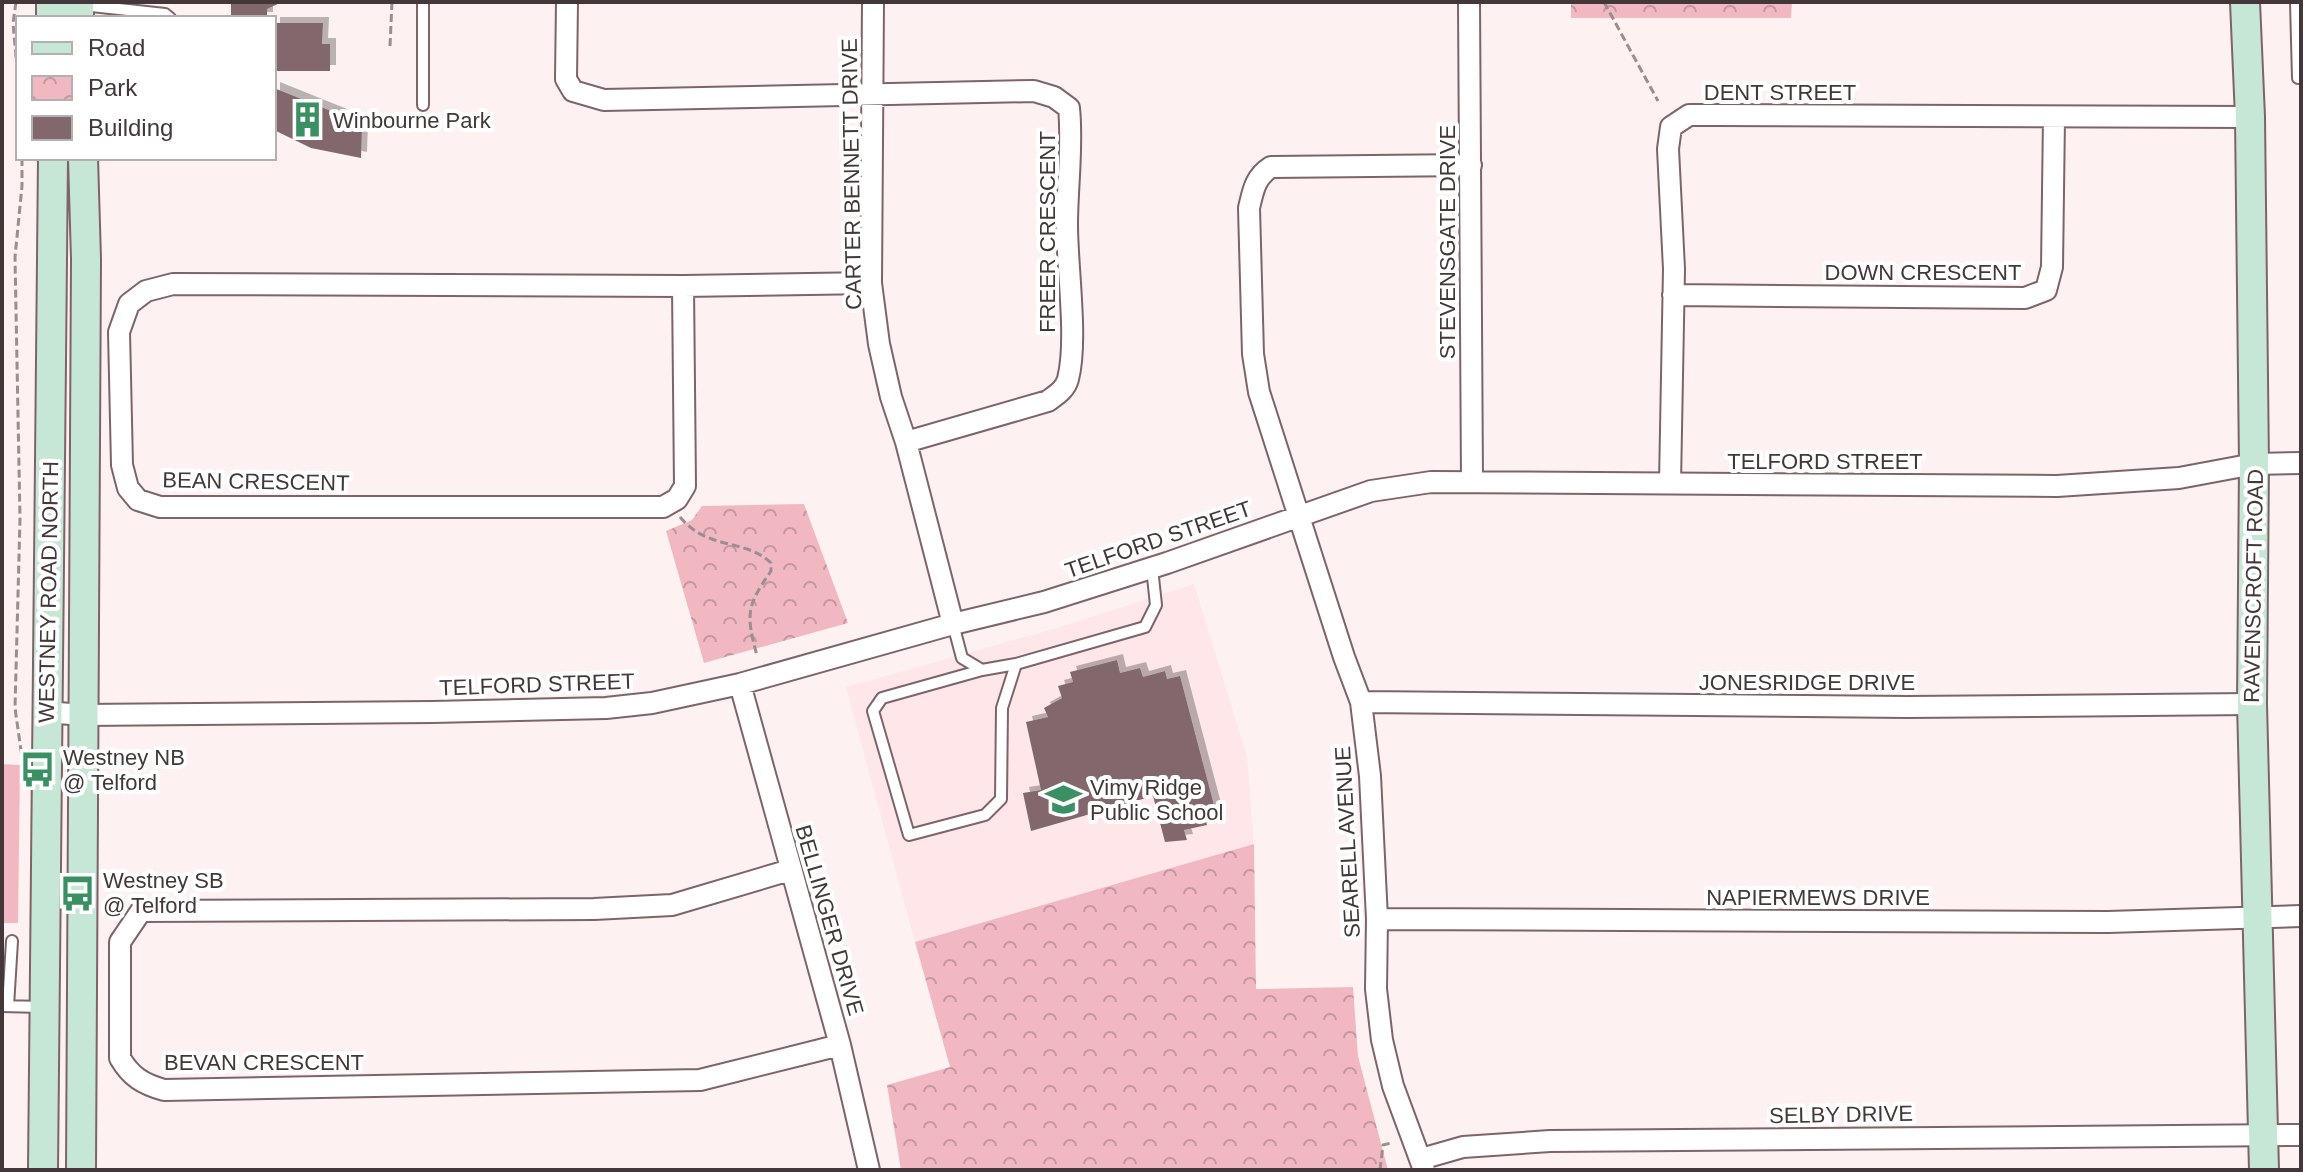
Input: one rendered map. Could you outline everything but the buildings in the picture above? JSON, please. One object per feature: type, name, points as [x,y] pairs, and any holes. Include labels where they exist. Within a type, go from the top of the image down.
[{"type":"main road","name":"RAVENSCROFT ROAD","points":[[2245,2],[2250,117],[2254,464],[2252,704],[2264,1170]]},
{"type":"main road","name":"WESTNEY ROAD NORTH","points":[[43,1170],[53,160]]},
{"type":"main road","name":"WESTNEY ROAD NORTH","points":[[81,1170],[86,259],[83,160]]},
{"type":"street","points":[[567,2],[566,79],[573,91],[604,100],[872,93]]},
{"type":"street","name":"CARTER BENNETT DRIVE","points":[[873,2],[871,283],[888,384],[953,624]]},
{"type":"street","name":"STEVENSGATE DRIVE","points":[[1469,2],[1472,482]]},
{"type":"street","name":"FREER CRESCENT","points":[[872,93],[1034,91],[1054,97],[1069,108],[1067,223],[1071,347],[1068,380],[1062,390],[1048,401],[906,442]]},
{"type":"street","name":"DENT STREET","points":[[1670,483],[1673,295],[1668,149],[1671,127],[1689,115],[2250,117]]},
{"type":"street","name":"DOWN CRESCENT","points":[[1673,295],[2025,298],[2046,290],[2052,267],[2054,117]]},
{"type":"street","name":"SEARELL AVENUE","points":[[1423,1164],[1393,1086],[1382,1040],[1376,989],[1377,919],[1370,776],[1361,702],[1259,392],[1253,354],[1249,208],[1253,187],[1262,172],[1271,167],[1471,165]]},
{"type":"street","name":"BEAN CRESCENT","points":[[670,504],[663,507],[160,507],[138,500],[128,488],[122,465],[119,332],[129,304],[146,291],[173,284],[683,286],[871,283]]},
{"type":"street","points":[[670,504],[685,486],[683,286]]},
{"type":"street","name":"TELFORD STREET","points":[[46,712],[83,715],[432,712],[606,708],[652,703],[740,684],[953,624],[1044,602],[1152,568],[1371,491],[1399,485],[1472,482],[2057,486],[2179,478],[2254,464],[2301,463]]},
{"type":"street","name":"BELLINGER DRIVE","points":[[740,684],[840,1045],[869,1170]]},
{"type":"street","name":"JONESRIDGE DRIVE","points":[[1361,702],[1907,707],[2252,704]]},
{"type":"street","name":"BEVAN CRESCENT","points":[[790,870],[672,905],[578,909],[141,911],[120,942],[120,1058],[129,1073],[143,1084],[164,1090],[700,1080],[840,1045]]},
{"type":"street","name":"NAPIERMEWS DRIVE","points":[[1377,919],[2108,922],[2301,916]]},
{"type":"street","name":"SELBY DRIVE","points":[[1423,1164],[1463,1147],[1568,1141],[2301,1135]]},
{"type":"lane","points":[[423,2],[423,105]]},
{"type":"lane","points":[[2296,2],[2298,78],[2301,78]]},
{"type":"lane","points":[[72,7],[168,16]]},
{"type":"lane","points":[[1016,664],[1002,708],[1001,799],[985,815],[909,835],[873,711],[882,698],[1145,627],[1156,605],[1152,568]]},
{"type":"lane","points":[[953,624],[962,658],[982,670]]},
{"type":"lane","points":[[12,941],[5,1006],[44,1007]]},
{"type":"path","points":[[16,2],[13,23],[16,57]]},
{"type":"path","points":[[390,46],[392,2]]},
{"type":"path","points":[[1604,2],[1658,101]]},
{"type":"path","points":[[22,160],[15,257],[20,519],[15,708],[24,773]]},
{"type":"path","points":[[670,504],[691,530],[705,538],[763,556],[771,563],[771,571],[749,611],[757,656]]},
{"type":"path","points":[[1380,1170],[1383,1145],[1391,1143]]},
{"type":"shaded area","name":"Vimy Ridge Public School","points":[[1194,584],[1247,757],[1254,844],[915,942],[846,687],[1054,629]]},
{"type":"green space","points":[[1571,2],[1792,2],[1791,18],[1571,18]]},
{"type":"green space","points":[[804,504],[848,623],[704,663],[666,531],[692,520],[702,506]]},
{"type":"green space","points":[[2,764],[20,765],[18,923],[2,923]]},
{"type":"green space","points":[[1254,844],[1256,989],[1353,987],[1358,1056],[1388,1170],[901,1170],[887,1085],[950,1067],[915,942]]},
{"type":"place","name":"Winbourne Park","points":[[307,120]]},
{"type":"place","name":"Westney NB @ Telford","points":[[37,770]]},
{"type":"place","name":"Vimy Ridge Public School","points":[[1064,800]]},
{"type":"place","name":"Westney SB @ Telford","points":[[77,893]]}]
